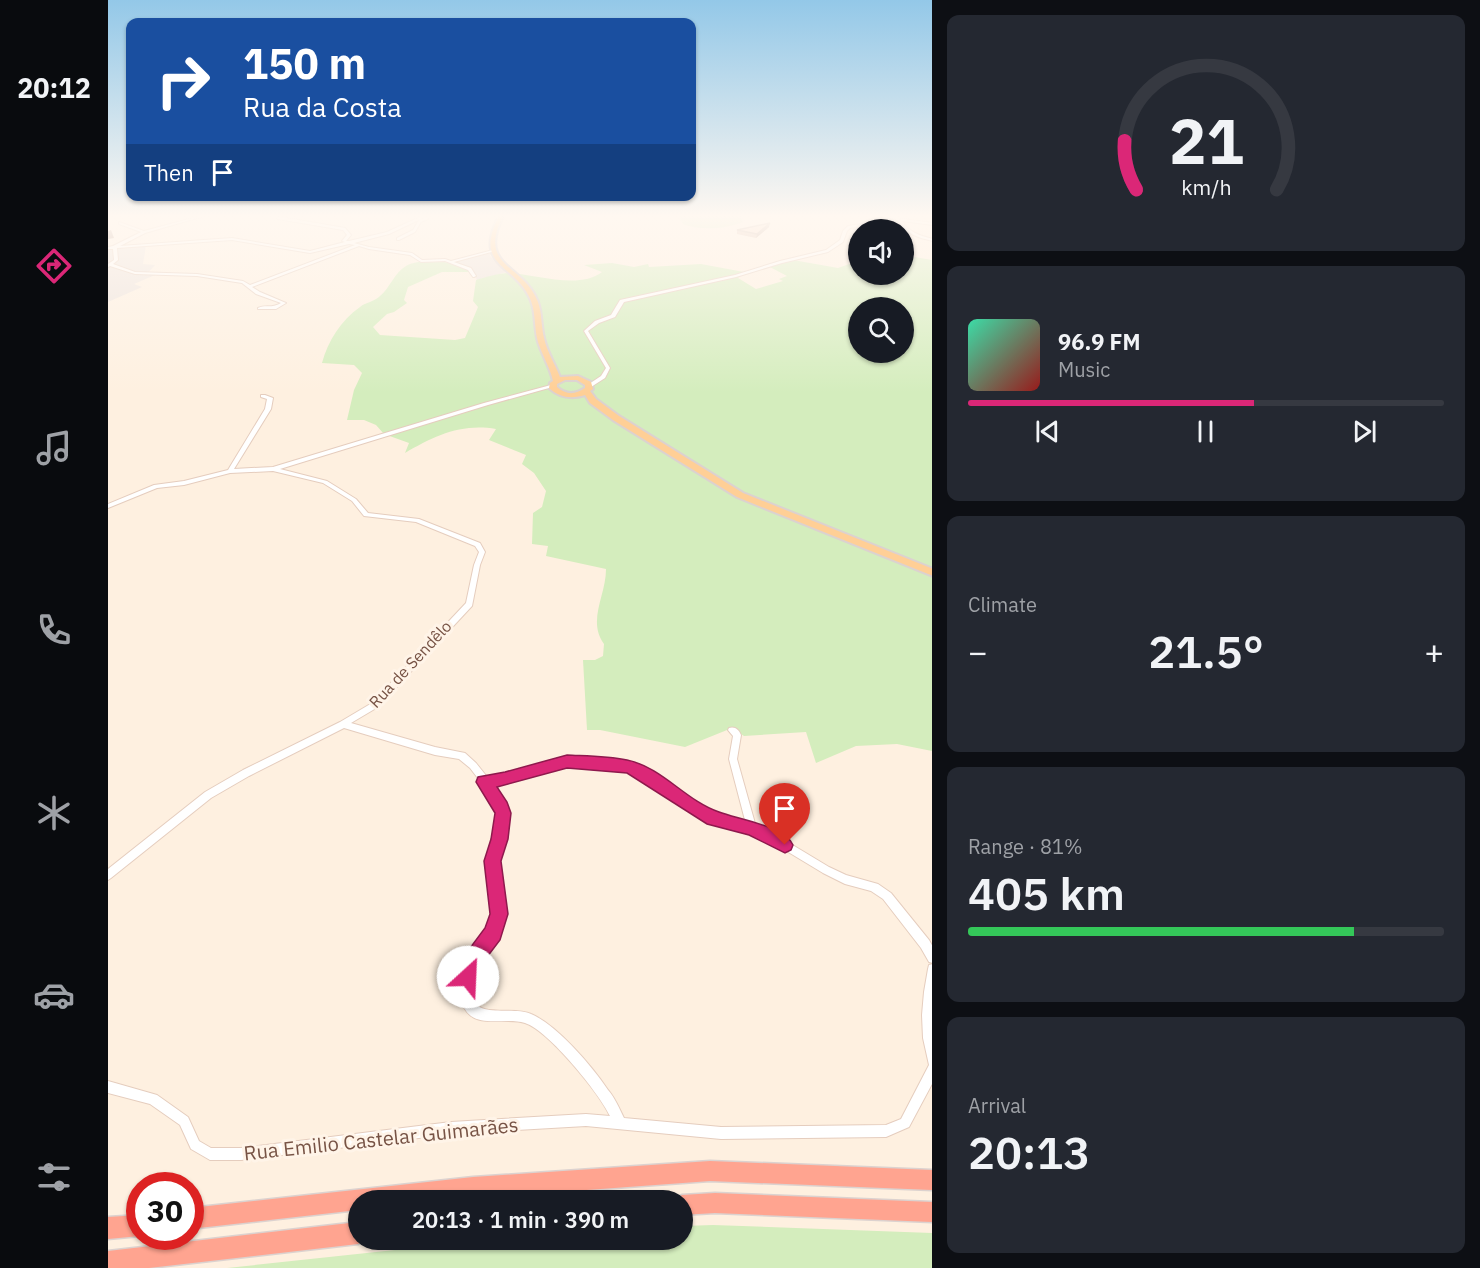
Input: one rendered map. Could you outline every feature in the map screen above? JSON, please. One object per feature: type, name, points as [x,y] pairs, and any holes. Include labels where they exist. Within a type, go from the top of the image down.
[{"type":"highway","points":[[447,1190],[710,1171],[932,1180]]},
{"type":"highway","points":[[204,1217],[348,1201]]},
{"type":"highway","points":[[693,1204],[715,1203],[932,1212]]},
{"type":"highway","points":[[108,1228],[126,1226]]},
{"type":"highway","points":[[108,1262],[348,1234]]},
{"type":"main road","points":[[513,275],[533,296],[538,311],[541,340],[556,386],[616,418]]},
{"type":"main road","points":[[549,361],[560,372],[578,379],[588,389],[593,401],[616,418],[740,495],[932,573]]},
{"type":"main road","points":[[556,386],[578,379]]},
{"type":"main road","points":[[573,396],[588,389]]},
{"type":"street","points":[[198,275],[243,282],[258,293],[284,303],[276,308],[260,308]]},
{"type":"street","points":[[251,286],[280,275]]},
{"type":"street","points":[[588,389],[605,374],[608,368],[586,331],[597,322],[613,316],[622,301],[738,275]]},
{"type":"street","points":[[578,379],[594,379],[605,374]]},
{"type":"street","points":[[108,506],[156,486],[184,483],[230,471],[273,469],[486,404],[556,386]]},
{"type":"street","points":[[230,471],[268,409],[270,398],[263,396]]},
{"type":"street","name":"Rua de Sendêlo","points":[[108,875],[208,795],[246,773],[344,724],[375,705],[469,604],[482,552],[473,542],[425,522],[366,515],[354,500],[325,482],[273,469]]},
{"type":"street","points":[[344,724],[438,752],[464,756],[484,782],[503,813],[500,839],[492,861],[499,914],[493,933],[471,965],[465,989],[469,1005],[483,1014],[516,1014],[541,1026],[568,1052],[609,1101],[620,1123]]},
{"type":"street","points":[[732,729],[737,735],[733,759],[752,829]]},
{"type":"street","points":[[484,782],[505,779],[567,761],[627,767],[639,771],[713,818],[768,835],[826,870],[845,879],[874,887],[887,896],[926,944],[932,956]]},
{"type":"street","points":[[932,974],[926,1007],[927,1036],[932,1057]]},
{"type":"street","name":"Rua Emilio Castelar Guimarães","points":[[108,1087],[153,1100],[184,1121],[195,1145],[210,1154],[241,1154],[451,1128],[586,1120],[721,1133],[886,1131],[906,1123],[932,1071]]},
{"type":"shaded area","points":[[108,275],[155,275],[134,284],[142,287],[108,302]]},
{"type":"shaded area","points":[[475,275],[495,275],[477,280]]},
{"type":"green space","points":[[396,275],[435,275],[408,287],[404,300],[407,303],[387,314],[373,327],[380,335],[455,340],[465,338],[478,307],[473,301],[476,280],[491,275],[527,275],[557,280],[581,280],[596,275],[741,275],[738,278],[756,289],[783,281],[779,279],[785,275],[848,275],[848,285],[914,285],[914,275],[932,275],[932,751],[897,744],[856,746],[816,763],[806,732],[744,736],[732,728],[685,747],[600,730],[587,730],[583,660],[595,660],[603,656],[604,644],[599,635],[597,617],[606,569],[546,556],[548,546],[532,544],[533,513],[542,507],[546,491],[534,473],[522,464],[526,455],[489,440],[496,429],[483,428],[448,432],[405,453],[409,443],[384,434],[376,425],[364,420],[347,420],[354,390],[362,373],[354,365],[322,363],[341,325],[362,305],[380,296]]},
{"type":"green space","points":[[693,1226],[932,1233],[932,1268],[227,1268],[395,1250],[693,1250]]},
{"type":"route","points":[[468,977],[471,965],[493,933],[499,914],[492,861],[500,839],[503,813],[484,782],[505,779],[567,761],[627,767],[639,771],[685,802],[722,823],[752,829],[785,845]]}]
